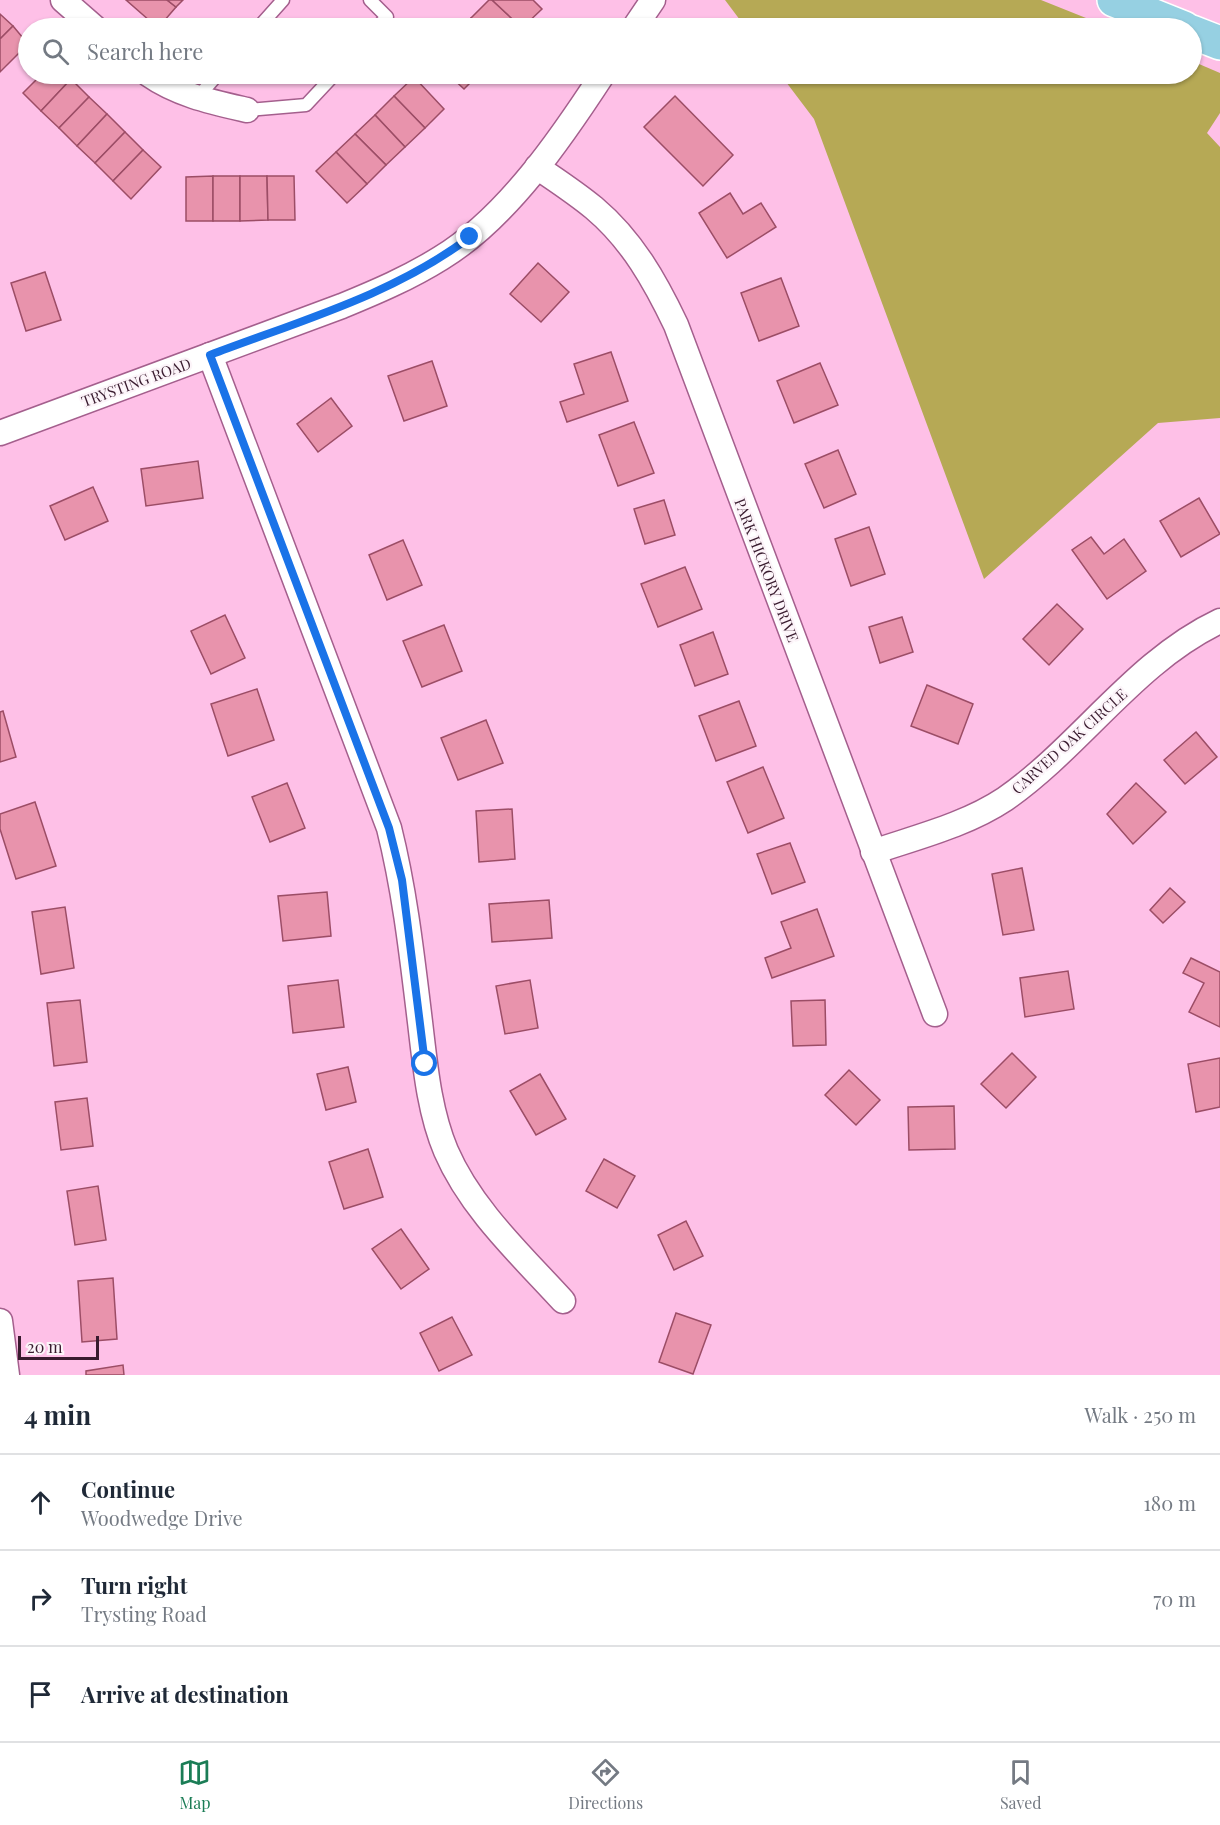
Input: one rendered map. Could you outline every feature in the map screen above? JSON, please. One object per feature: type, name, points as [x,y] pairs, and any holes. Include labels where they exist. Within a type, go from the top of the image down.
[{"type":"main road","points":[[1114,0],[1159,18]]},
{"type":"main road","points":[[1202,36],[1220,43]]},
{"type":"street","points":[[63,0],[84,18]]},
{"type":"street","points":[[640,18],[653,0]]},
{"type":"street","points":[[164,84],[196,98],[247,110]]},
{"type":"street","name":"TRYSTING ROAD","points":[[0,433],[388,288],[442,258],[470,237],[537,167],[562,136],[596,84]]},
{"type":"street","name":"PARK HICKORY DRIVE","points":[[537,167],[593,207],[611,224],[642,261],[676,325],[935,1014]]},
{"type":"street","points":[[210,355],[389,828],[402,880],[425,1064],[434,1111],[446,1150],[463,1183],[490,1222],[563,1301]]},
{"type":"street","name":"CARVED OAK CIRCLE","points":[[873,852],[958,822],[1004,799],[1141,675],[1182,642],[1220,621]]},
{"type":"street","points":[[0,1321],[7,1375]]},
{"type":"lane","points":[[267,18],[283,0]]},
{"type":"lane","points":[[370,0],[386,18]]},
{"type":"lane","points":[[196,98],[209,84]]},
{"type":"lane","points":[[247,110],[306,105],[326,84]]},
{"type":"shaded area","points":[[725,0],[1041,0],[1086,18],[738,18]]},
{"type":"shaded area","points":[[1202,65],[1220,73],[1220,113],[1207,133],[1220,147],[1220,418],[1158,423],[984,579],[814,119],[788,84],[1202,84]]},
{"type":"building","points":[[126,0],[167,0],[176,7],[167,18],[147,18]]},
{"type":"building","points":[[167,0],[183,0],[176,7]]},
{"type":"building","points":[[489,0],[492,0],[511,18],[471,18]]},
{"type":"building","points":[[492,0],[533,0],[542,9],[533,18],[511,18]]},
{"type":"building","points":[[0,14],[13,26],[0,39]]},
{"type":"building","points":[[13,26],[18,32],[18,54],[0,72],[0,39]]},
{"type":"building","points":[[32,84],[66,84],[41,111],[23,93]]},
{"type":"building","points":[[66,84],[76,84],[89,97],[59,128],[41,111]]},
{"type":"building","points":[[407,84],[421,84],[444,109],[425,128],[394,96]]},
{"type":"building","points":[[459,84],[469,84],[464,89]]},
{"type":"building","points":[[394,96],[425,128],[405,147],[375,115]]},
{"type":"building","points":[[675,96],[733,155],[703,186],[644,127]]},
{"type":"building","points":[[89,97],[107,114],[77,146],[59,128]]},
{"type":"building","points":[[107,114],[125,132],[95,163],[77,146]]},
{"type":"building","points":[[375,115],[405,147],[386,165],[355,134]]},
{"type":"building","points":[[125,132],[143,150],[113,181],[95,163]]},
{"type":"building","points":[[355,134],[386,165],[367,184],[336,152]]},
{"type":"building","points":[[143,150],[161,167],[131,199],[113,181]]},
{"type":"building","points":[[336,152],[367,184],[347,203],[316,171]]},
{"type":"building","points":[[213,176],[213,221],[186,221],[186,177]]},
{"type":"building","points":[[213,176],[240,176],[240,221],[213,221]]},
{"type":"building","points":[[240,176],[267,176],[268,220],[240,221]]},
{"type":"building","points":[[267,176],[294,176],[295,220],[268,220]]},
{"type":"building","points":[[730,193],[743,214],[761,203],[776,227],[727,258],[699,213]]},
{"type":"building","points":[[538,263],[569,292],[541,322],[510,294]]},
{"type":"building","points":[[45,272],[61,320],[26,331],[11,283]]},
{"type":"building","points":[[781,278],[799,326],[759,341],[741,293]]},
{"type":"building","points":[[611,352],[628,401],[567,422],[560,402],[584,394],[574,364]]},
{"type":"building","points":[[432,361],[447,406],[404,421],[388,376]]},
{"type":"building","points":[[820,363],[838,405],[794,423],[777,381]]},
{"type":"building","points":[[331,398],[352,426],[318,452],[297,424]]},
{"type":"building","points":[[634,422],[654,473],[618,486],[599,435]]},
{"type":"building","points":[[838,450],[856,494],[824,508],[805,464]]},
{"type":"building","points":[[198,461],[203,498],[146,506],[141,469]]},
{"type":"building","points":[[93,487],[108,521],[65,540],[50,506]]},
{"type":"building","points":[[1199,498],[1220,534],[1181,557],[1160,521]]},
{"type":"building","points":[[664,500],[675,535],[645,544],[634,509]]},
{"type":"building","points":[[869,527],[885,574],[851,586],[835,539]]},
{"type":"building","points":[[1091,537],[1104,554],[1124,539],[1146,571],[1107,599],[1072,550]]},
{"type":"building","points":[[403,540],[422,585],[387,600],[369,555]]},
{"type":"building","points":[[685,567],[702,609],[658,627],[641,584]]},
{"type":"building","points":[[1057,604],[1083,629],[1049,665],[1023,639]]},
{"type":"building","points":[[225,615],[245,658],[211,674],[191,631]]},
{"type":"building","points":[[902,617],[913,652],[880,663],[869,627]]},
{"type":"building","points":[[444,625],[462,671],[422,687],[403,641]]},
{"type":"building","points":[[713,632],[728,674],[695,686],[680,645]]},
{"type":"building","points":[[927,685],[973,704],[958,744],[911,726]]},
{"type":"building","points":[[257,689],[274,740],[228,756],[211,704]]},
{"type":"building","points":[[739,701],[756,746],[716,761],[699,716]]},
{"type":"building","points":[[3,711],[16,757],[0,762],[0,712]]},
{"type":"building","points":[[486,720],[503,763],[458,780],[441,738]]},
{"type":"building","points":[[1196,732],[1217,757],[1185,784],[1164,760]]},
{"type":"building","points":[[763,767],[784,818],[748,833],[727,782]]},
{"type":"building","points":[[287,783],[305,828],[270,842],[252,797]]},
{"type":"building","points":[[1136,783],[1166,812],[1133,844],[1107,814]]},
{"type":"building","points":[[35,802],[56,866],[16,879],[0,829],[0,814]]},
{"type":"building","points":[[512,809],[515,859],[479,862],[476,811]]},
{"type":"building","points":[[790,843],[805,882],[772,894],[757,854]]},
{"type":"building","points":[[1022,868],[1034,930],[1003,935],[992,874]]},
{"type":"building","points":[[1170,888],[1185,902],[1163,923],[1150,910]]},
{"type":"building","points":[[327,892],[331,936],[283,941],[278,896]]},
{"type":"building","points":[[549,900],[552,938],[492,942],[489,904]]},
{"type":"building","points":[[65,907],[74,968],[41,974],[32,912]]},
{"type":"building","points":[[817,909],[834,956],[772,978],[765,958],[791,948],[781,922]]},
{"type":"building","points":[[1191,958],[1220,972],[1220,1027],[1189,1012],[1204,983],[1183,973]]},
{"type":"building","points":[[1068,971],[1074,1009],[1025,1017],[1020,978]]},
{"type":"building","points":[[338,980],[344,1027],[293,1033],[288,986]]},
{"type":"building","points":[[530,980],[538,1028],[505,1034],[496,986]]},
{"type":"building","points":[[80,1000],[87,1062],[54,1066],[47,1003]]},
{"type":"building","points":[[825,1000],[826,1045],[793,1046],[791,1001]]},
{"type":"building","points":[[1012,1053],[1036,1077],[1006,1108],[981,1084]]},
{"type":"building","points":[[1220,1058],[1220,1107],[1196,1112],[1188,1064]]},
{"type":"building","points":[[348,1067],[356,1102],[326,1110],[317,1074]]},
{"type":"building","points":[[849,1070],[880,1100],[856,1125],[825,1095]]},
{"type":"building","points":[[540,1074],[566,1119],[536,1135],[510,1091]]},
{"type":"building","points":[[87,1098],[93,1146],[61,1150],[55,1102]]},
{"type":"building","points":[[954,1106],[955,1149],[909,1150],[908,1107]]},
{"type":"building","points":[[368,1149],[383,1197],[344,1209],[329,1162]]},
{"type":"building","points":[[604,1159],[635,1176],[617,1208],[586,1191]]},
{"type":"building","points":[[98,1186],[106,1240],[75,1245],[67,1191]]},
{"type":"building","points":[[686,1221],[703,1256],[674,1270],[658,1235]]},
{"type":"building","points":[[401,1229],[429,1269],[401,1289],[372,1249]]},
{"type":"building","points":[[113,1278],[117,1339],[82,1342],[78,1281]]},
{"type":"building","points":[[676,1313],[711,1325],[693,1374],[659,1362]]},
{"type":"building","points":[[452,1317],[472,1355],[439,1371],[420,1333]]},
{"type":"building","points":[[123,1365],[124,1375],[86,1375],[86,1371]]},
{"type":"route","points":[[425,1064],[402,880],[389,828],[210,355],[388,288],[442,258],[470,237]]}]
